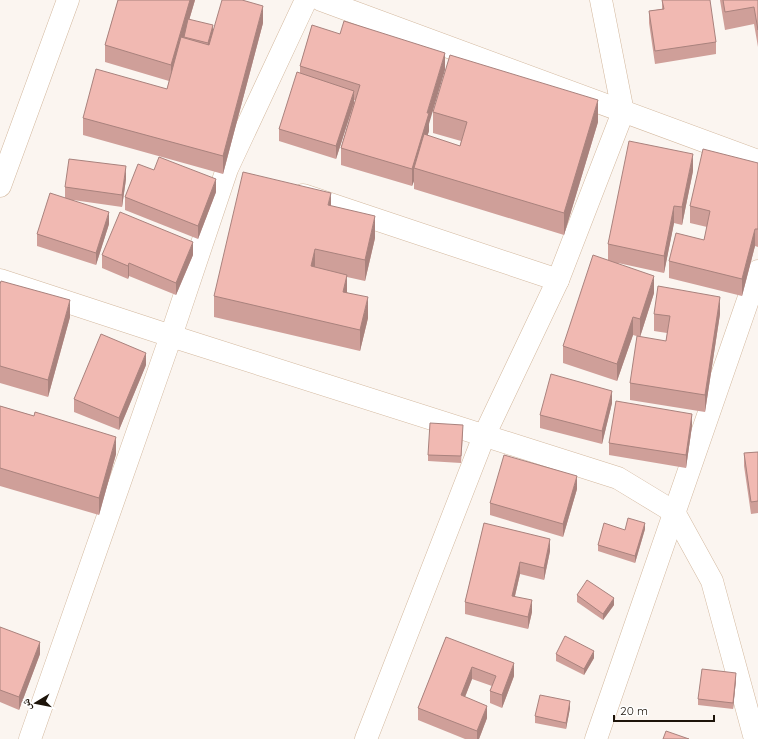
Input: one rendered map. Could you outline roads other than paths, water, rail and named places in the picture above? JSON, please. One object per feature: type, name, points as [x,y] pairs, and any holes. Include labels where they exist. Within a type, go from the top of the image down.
[{"type":"street","points":[[0,186],[68,0]]},
{"type":"street","points":[[30,739],[171,336],[235,172],[306,0]]},
{"type":"street","points":[[321,0],[758,161]]},
{"type":"street","points":[[366,739],[484,436],[558,280],[623,112],[601,0]]},
{"type":"street","points":[[287,189],[558,280]]},
{"type":"street","points":[[596,739],[758,271]]},
{"type":"street","points":[[0,280],[618,478],[674,512],[712,581],[755,739]]}]
